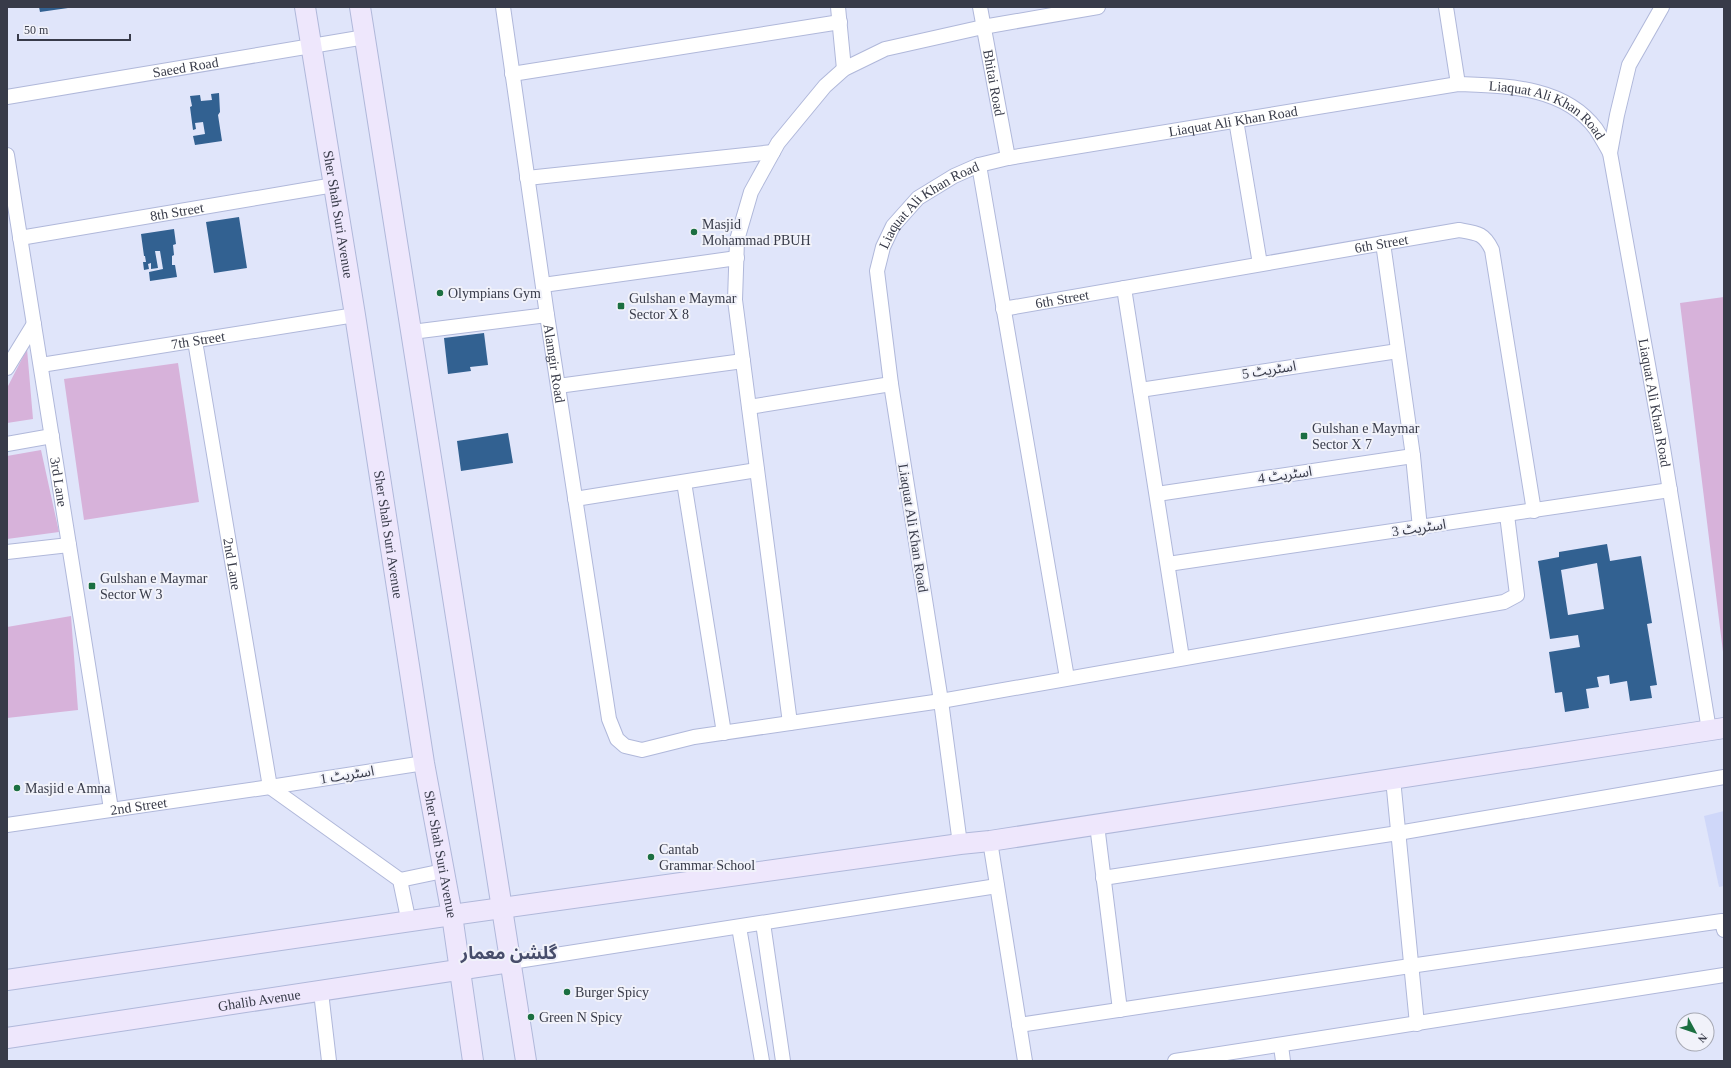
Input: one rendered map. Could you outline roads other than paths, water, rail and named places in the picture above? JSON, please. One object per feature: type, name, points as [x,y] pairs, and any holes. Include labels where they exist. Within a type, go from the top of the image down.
[{"type":"street","name":"Sher Shah Suri Avenue","points":[[305,7],[355,315],[424,763],[452,915],[473,1061]]},
{"type":"street","points":[[360,7],[526,1061]]},
{"type":"street","name":"Alamgir Road","points":[[503,7],[547,315],[609,719],[617,739],[625,746],[642,750],[694,737],[941,701],[1504,602],[1517,595],[1507,515]]},
{"type":"street","points":[[838,7],[844,69]]},
{"type":"street","name":"Bhitai Road","points":[[980,7],[1008,158]]},
{"type":"street","points":[[790,723],[735,300],[737,240],[751,192],[778,143],[825,86],[844,69],[885,49],[983,27],[1098,7]]},
{"type":"street","points":[[1446,7],[1458,84]]},
{"type":"street","points":[[1610,153],[1629,65],[1662,7]]},
{"type":"street","points":[[512,74],[840,22]]},
{"type":"street","name":"Saeed Road","points":[[7,97],[365,37]]},
{"type":"street","name":"Liaquat Ali Khan Road","points":[[960,844],[941,701],[891,384],[877,272],[883,247],[893,226],[918,198],[954,176],[979,165],[1008,158],[1458,84],[1517,87],[1549,95],[1576,110],[1595,128],[1610,153],[1670,490],[1716,729]]},
{"type":"street","points":[[1236,120],[1260,264]]},
{"type":"street","points":[[527,178],[773,152]]},
{"type":"street","name":"3rd Lane","points":[[7,155],[111,809]]},
{"type":"street","points":[[979,165],[1066,678]]},
{"type":"street","name":"8th Street","points":[[20,238],[334,185]]},
{"type":"street","name":"6th Street","points":[[1003,309],[1459,230],[1476,233],[1486,239],[1492,250],[1534,511]]},
{"type":"street","points":[[1383,243],[1413,456],[1420,528]]},
{"type":"street","points":[[543,285],[737,258]]},
{"type":"street","points":[[1124,288],[1182,658]]},
{"type":"street","name":"7th Street","points":[[41,365],[355,315]]},
{"type":"street","points":[[412,332],[547,315]]},
{"type":"street","points":[[7,368],[34,324]]},
{"type":"street","name":"2nd Lane","points":[[195,341],[270,787]]},
{"type":"street","name":"اسٹریٹ 5","points":[[1140,390],[1398,351]]},
{"type":"street","points":[[558,386],[743,361]]},
{"type":"street","points":[[749,407],[891,384]]},
{"type":"street","points":[[7,444],[52,436]]},
{"type":"street","name":"اسٹریٹ 4","points":[[1157,494],[1413,456]]},
{"type":"street","points":[[575,499],[757,470]]},
{"type":"street","points":[[684,482],[724,733]]},
{"type":"street","name":"اسٹریٹ 3","points":[[1168,564],[1670,490]]},
{"type":"street","points":[[7,552],[69,545]]},
{"type":"street","points":[[7,980],[296,937],[409,923],[452,915],[990,841],[1716,729]]},
{"type":"street","name":"اسٹریٹ 1","points":[[270,787],[424,763]]},
{"type":"street","points":[[1103,878],[1398,833],[1724,777]]},
{"type":"street","points":[[1393,779],[1410,966],[1417,1024]]},
{"type":"street","points":[[270,787],[400,880],[409,923]]},
{"type":"street","name":"2nd Street","points":[[7,825],[270,787]]},
{"type":"street","points":[[1097,825],[1120,1010]]},
{"type":"street","points":[[990,841],[1025,1061]]},
{"type":"street","points":[[400,880],[443,871]]},
{"type":"street","points":[[511,962],[997,886]]},
{"type":"street","points":[[1019,1025],[1722,921],[1724,930]]},
{"type":"street","points":[[763,923],[783,1061]]},
{"type":"street","points":[[739,927],[762,1061]]},
{"type":"street","name":"Ghalib Avenue","points":[[7,1038],[321,992],[511,962]]},
{"type":"street","points":[[1175,1061],[1281,1046],[1724,975]]},
{"type":"street","points":[[321,992],[329,1061]]},
{"type":"street","points":[[1281,1046],[1284,1061]]},
{"type":"place","name":"Masjid Mohammad PBUH","points":[[694,232]]},
{"type":"place","name":"Olympians Gym","points":[[440,293]]},
{"type":"place","name":"Gulshan e Maymar Sector X 8","points":[[621,306]]},
{"type":"place","name":"Gulshan e Maymar Sector X 7","points":[[1304,436]]},
{"type":"place","name":"Gulshan e Maymar Sector W 3","points":[[92,586]]},
{"type":"place","name":"Masjid e Amna","points":[[17,788]]},
{"type":"place","name":"Cantab Grammar School","points":[[651,857]]},
{"type":"place","name":"Burger Spicy","points":[[567,992]]},
{"type":"place","name":"Green N Spicy","points":[[531,1017]]},
{"type":"district","name":"گلشن معمار","points":[[509,953]]}]
